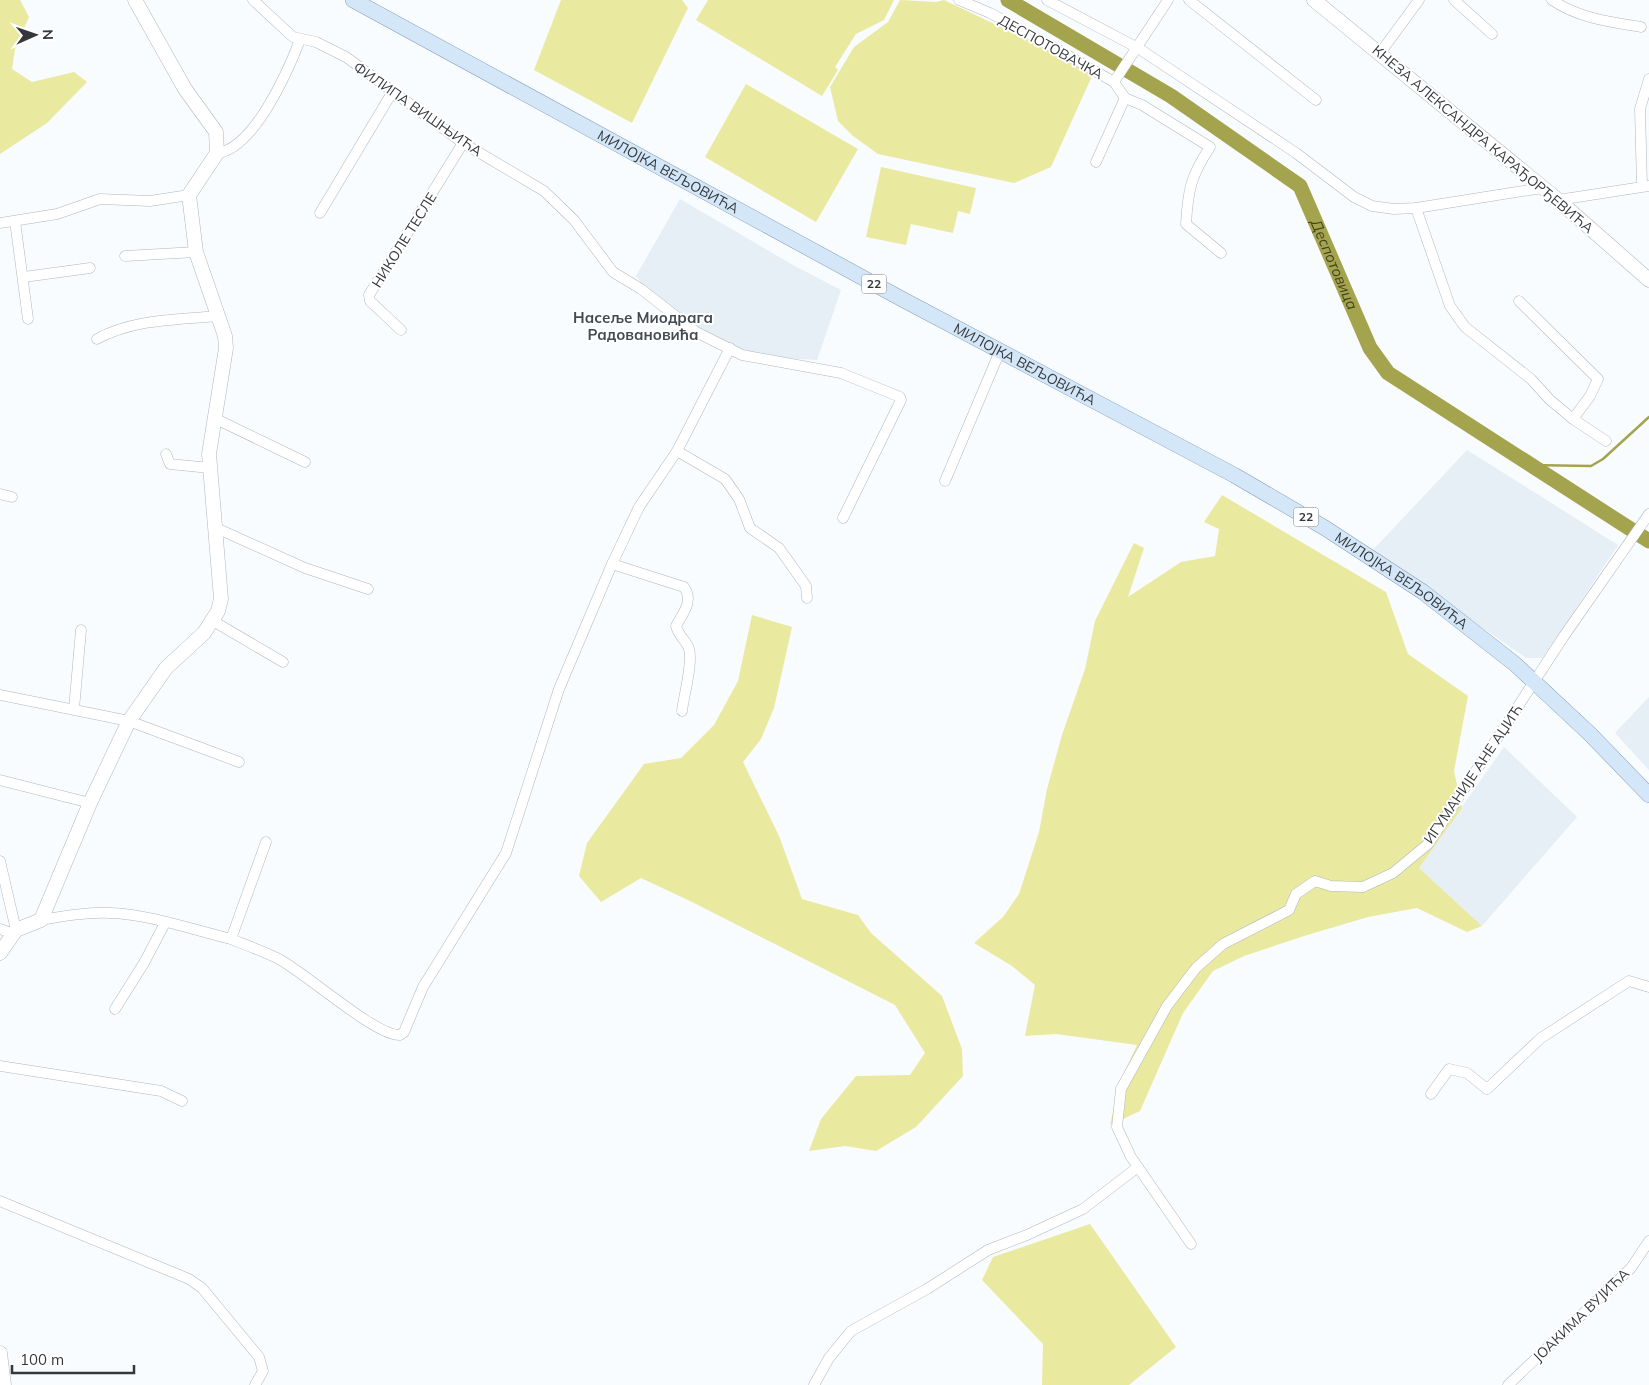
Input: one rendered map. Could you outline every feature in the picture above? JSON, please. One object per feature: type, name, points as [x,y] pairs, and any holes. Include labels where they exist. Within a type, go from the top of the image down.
[{"type":"main road","name":"МИЛОЈКА ВЕЉОВИЋА","points":[[352,0],[1000,352],[1234,475],[1325,528],[1423,592],[1535,681],[1649,795]]},
{"type":"street","points":[[41,920],[90,803],[129,721],[166,668],[193,645],[213,621],[221,599],[210,468],[214,418],[226,348],[225,336],[216,316],[196,252],[189,195],[217,153],[216,132],[185,89],[135,0]]},
{"type":"street","name":"ФИЛИПА ВИШЊИЋА","points":[[253,0],[292,37],[316,42],[327,47],[394,91],[463,143],[544,191],[574,220],[613,272],[641,289],[696,332],[730,348],[742,356],[842,373],[900,397],[901,400],[843,518]]},
{"type":"street","name":"ДЕСПОТОВАЧКА","points":[[959,0],[990,13],[1116,80]]},
{"type":"street","points":[[1047,0],[1135,52],[1296,153],[1354,197],[1372,206],[1394,209],[1416,208],[1542,188]]},
{"type":"street","points":[[1168,0],[1116,80],[1125,98],[1142,105],[1210,147],[1194,171],[1188,200],[1186,224],[1221,254]]},
{"type":"street","points":[[1189,0],[1316,100]]},
{"type":"street","name":"КНЕЗА АЛЕКСАНДРА КАРАЂОРЂЕВИЋА","points":[[1314,0],[1558,200],[1649,280]]},
{"type":"street","points":[[1380,53],[1419,0]]},
{"type":"street","points":[[1454,0],[1492,34]]},
{"type":"street","points":[[1552,0],[1575,13],[1608,22],[1641,27]]},
{"type":"street","points":[[217,153],[228,151],[236,146],[259,120],[291,63],[300,40]]},
{"type":"street","points":[[1558,200],[1647,185],[1640,109],[1647,82]]},
{"type":"street","points":[[320,213],[394,91]]},
{"type":"street","points":[[1096,162],[1125,98]]},
{"type":"street","name":"НИКОЛЕ ТЕСЛЕ","points":[[401,330],[370,302],[369,295],[463,143]]},
{"type":"street","points":[[0,223],[57,214],[100,199],[150,202],[189,195]]},
{"type":"street","points":[[1416,208],[1450,306],[1465,327],[1531,379],[1556,406],[1572,419],[1606,441]]},
{"type":"street","points":[[15,222],[24,277],[28,319]]},
{"type":"street","points":[[125,256],[196,252]]},
{"type":"street","points":[[24,277],[90,268]]},
{"type":"street","points":[[1519,301],[1598,379],[1590,396],[1572,419]]},
{"type":"street","points":[[97,339],[117,330],[144,323],[216,316]]},
{"type":"street","points":[[9,931],[41,920],[79,913],[112,913],[147,918],[231,939],[278,959],[346,1007],[390,1034],[400,1035],[407,1028],[423,987],[506,853],[559,689],[612,564],[638,507],[677,451],[730,348]]},
{"type":"street","points":[[945,481],[1000,352]]},
{"type":"street","points":[[214,418],[305,462]]},
{"type":"street","points":[[677,451],[725,479],[739,499],[750,528],[778,548],[806,586],[807,598]]},
{"type":"street","points":[[166,454],[170,464],[210,468]]},
{"type":"street","points":[[0,494],[12,497]]},
{"type":"street","name":"ИГУМАНИЈЕ АНЕ АЏИЋ","points":[[1191,1244],[1138,1167],[1117,1127],[1120,1088],[1167,1006],[1196,968],[1223,944],[1289,910],[1296,894],[1315,880],[1332,886],[1363,887],[1393,873],[1428,844],[1535,681],[1647,517]]},
{"type":"street","points":[[214,527],[305,568],[368,589]]},
{"type":"street","points":[[612,564],[684,587],[688,593],[689,602],[676,626],[678,635],[689,647],[690,657],[682,711]]},
{"type":"street","points":[[213,621],[283,662]]},
{"type":"street","points":[[74,710],[81,630]]},
{"type":"street","points":[[0,695],[129,721],[240,762]]},
{"type":"street","points":[[0,780],[90,803]]},
{"type":"street","points":[[231,939],[266,842]]},
{"type":"street","points":[[0,861],[9,931],[0,953]]},
{"type":"street","points":[[115,1010],[165,924]]},
{"type":"street","points":[[1432,1094],[1449,1069],[1467,1073],[1487,1089],[1541,1038],[1611,991],[1629,981],[1649,987]]},
{"type":"street","points":[[0,1066],[161,1091],[182,1101]]},
{"type":"street","points":[[814,1385],[829,1358],[851,1331],[928,1289],[988,1250],[1028,1236],[1083,1209],[1138,1167]]},
{"type":"street","points":[[0,1201],[189,1278],[202,1288],[259,1357],[263,1371],[256,1385]]},
{"type":"street","name":"ЈОАКИМА ВУЈИЋА","points":[[1508,1385],[1632,1268],[1649,1241]]},
{"type":"street","points":[[0,1353],[4,1385]]},
{"type":"shaded area","points":[[680,199],[793,265],[841,290],[817,360],[747,356],[657,303],[636,276]]},
{"type":"shaded area","points":[[1467,450],[1618,545],[1543,658],[1526,658],[1372,551]]},
{"type":"shaded area","points":[[1649,697],[1649,770],[1615,733]]},
{"type":"shaded area","points":[[1504,747],[1577,817],[1482,926],[1419,868]]},
{"type":"green space","points":[[0,0],[20,0],[29,17],[15,49],[12,69],[32,82],[74,72],[87,82],[47,123],[0,154]]},
{"type":"green space","points":[[561,0],[682,0],[688,8],[632,123],[534,70]]},
{"type":"green space","points":[[708,0],[894,0],[884,20],[856,34],[835,67],[838,70],[822,96],[696,20]]},
{"type":"green space","points":[[900,0],[936,2],[944,0],[1070,60],[1092,76],[1051,167],[1014,183],[878,154],[853,136],[838,121],[830,87],[854,47],[888,22]]},
{"type":"green space","points":[[746,84],[858,149],[816,222],[705,157]]},
{"type":"green space","points":[[881,167],[976,188],[970,214],[958,211],[953,233],[911,224],[906,245],[866,237]]},
{"type":"green space","points":[[1222,495],[1386,592],[1408,654],[1468,696],[1454,771],[1462,808],[1419,868],[1482,926],[1467,932],[1417,908],[1368,917],[1304,936],[1244,956],[1213,971],[1183,1013],[1140,1111],[1110,1125],[1120,1081],[1137,1045],[1056,1034],[1025,1036],[1035,985],[1012,966],[974,943],[1003,917],[1019,894],[1039,832],[1047,789],[1062,735],[1085,669],[1095,621],[1134,543],[1144,548],[1128,597],[1181,562],[1215,556],[1219,529],[1204,522]]},
{"type":"green space","points":[[752,615],[792,627],[774,708],[761,739],[743,762],[779,836],[802,899],[858,915],[871,933],[942,996],[962,1049],[963,1076],[916,1127],[876,1151],[845,1146],[809,1151],[821,1119],[856,1076],[910,1075],[925,1053],[895,1005],[641,878],[601,902],[579,876],[587,843],[644,764],[681,758],[714,725],[738,681]]},
{"type":"green space","points":[[1090,1224],[1176,1347],[1129,1385],[1042,1385],[1043,1344],[982,1280],[993,1257]]},
{"type":"waterway","name":"Деспотовица","points":[[1008,0],[1171,96],[1300,186],[1370,348],[1388,373],[1649,541]]},
{"type":"waterway","points":[[1530,465],[1591,466],[1603,459],[1649,417]]},
{"type":"district","name":"Насеље Миодрага Радовановића","points":[[643,326]]}]
